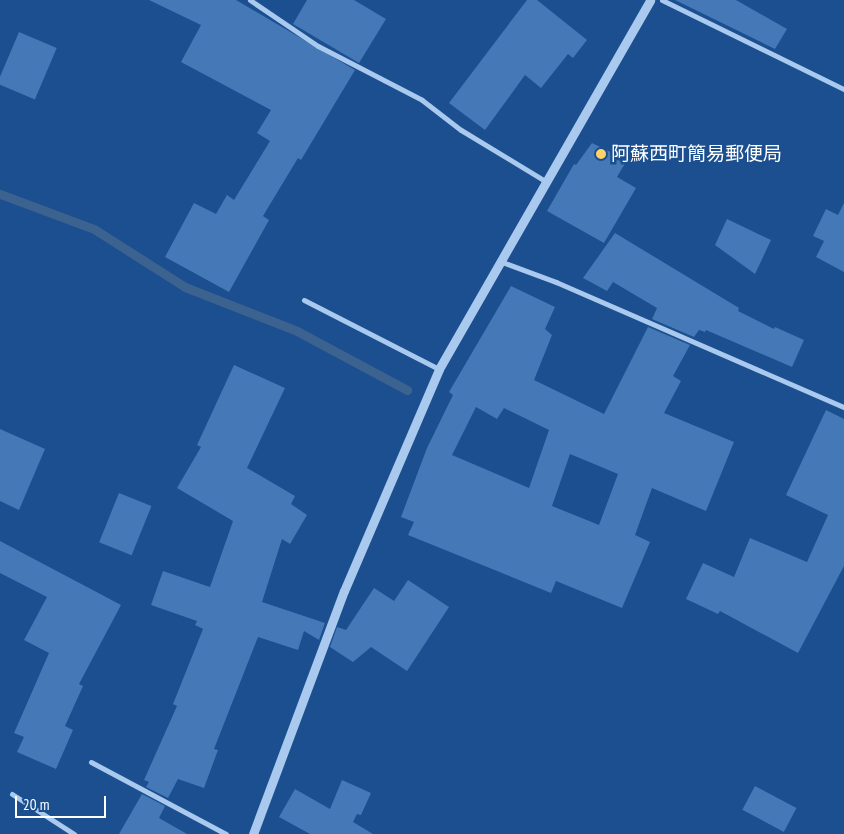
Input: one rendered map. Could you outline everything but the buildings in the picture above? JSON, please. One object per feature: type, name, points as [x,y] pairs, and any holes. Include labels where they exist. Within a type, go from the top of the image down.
[{"type":"street","points":[[250,0],[318,46],[422,100],[461,130],[547,182]]},
{"type":"street","points":[[253,834],[344,591],[439,369],[490,275],[502,262],[650,0]]},
{"type":"street","points":[[662,0],[844,89]]},
{"type":"street","points":[[502,262],[556,282],[844,407]]},
{"type":"street","points":[[304,300],[439,369]]},
{"type":"street","points":[[91,762],[226,834]]},
{"type":"street","points":[[12,794],[74,834]]},
{"type":"waterway","points":[[0,194],[94,229],[185,287],[297,331],[407,390]]},
{"type":"place","name":"阿蘇西町簡易郵便局","points":[[601,154]]}]
